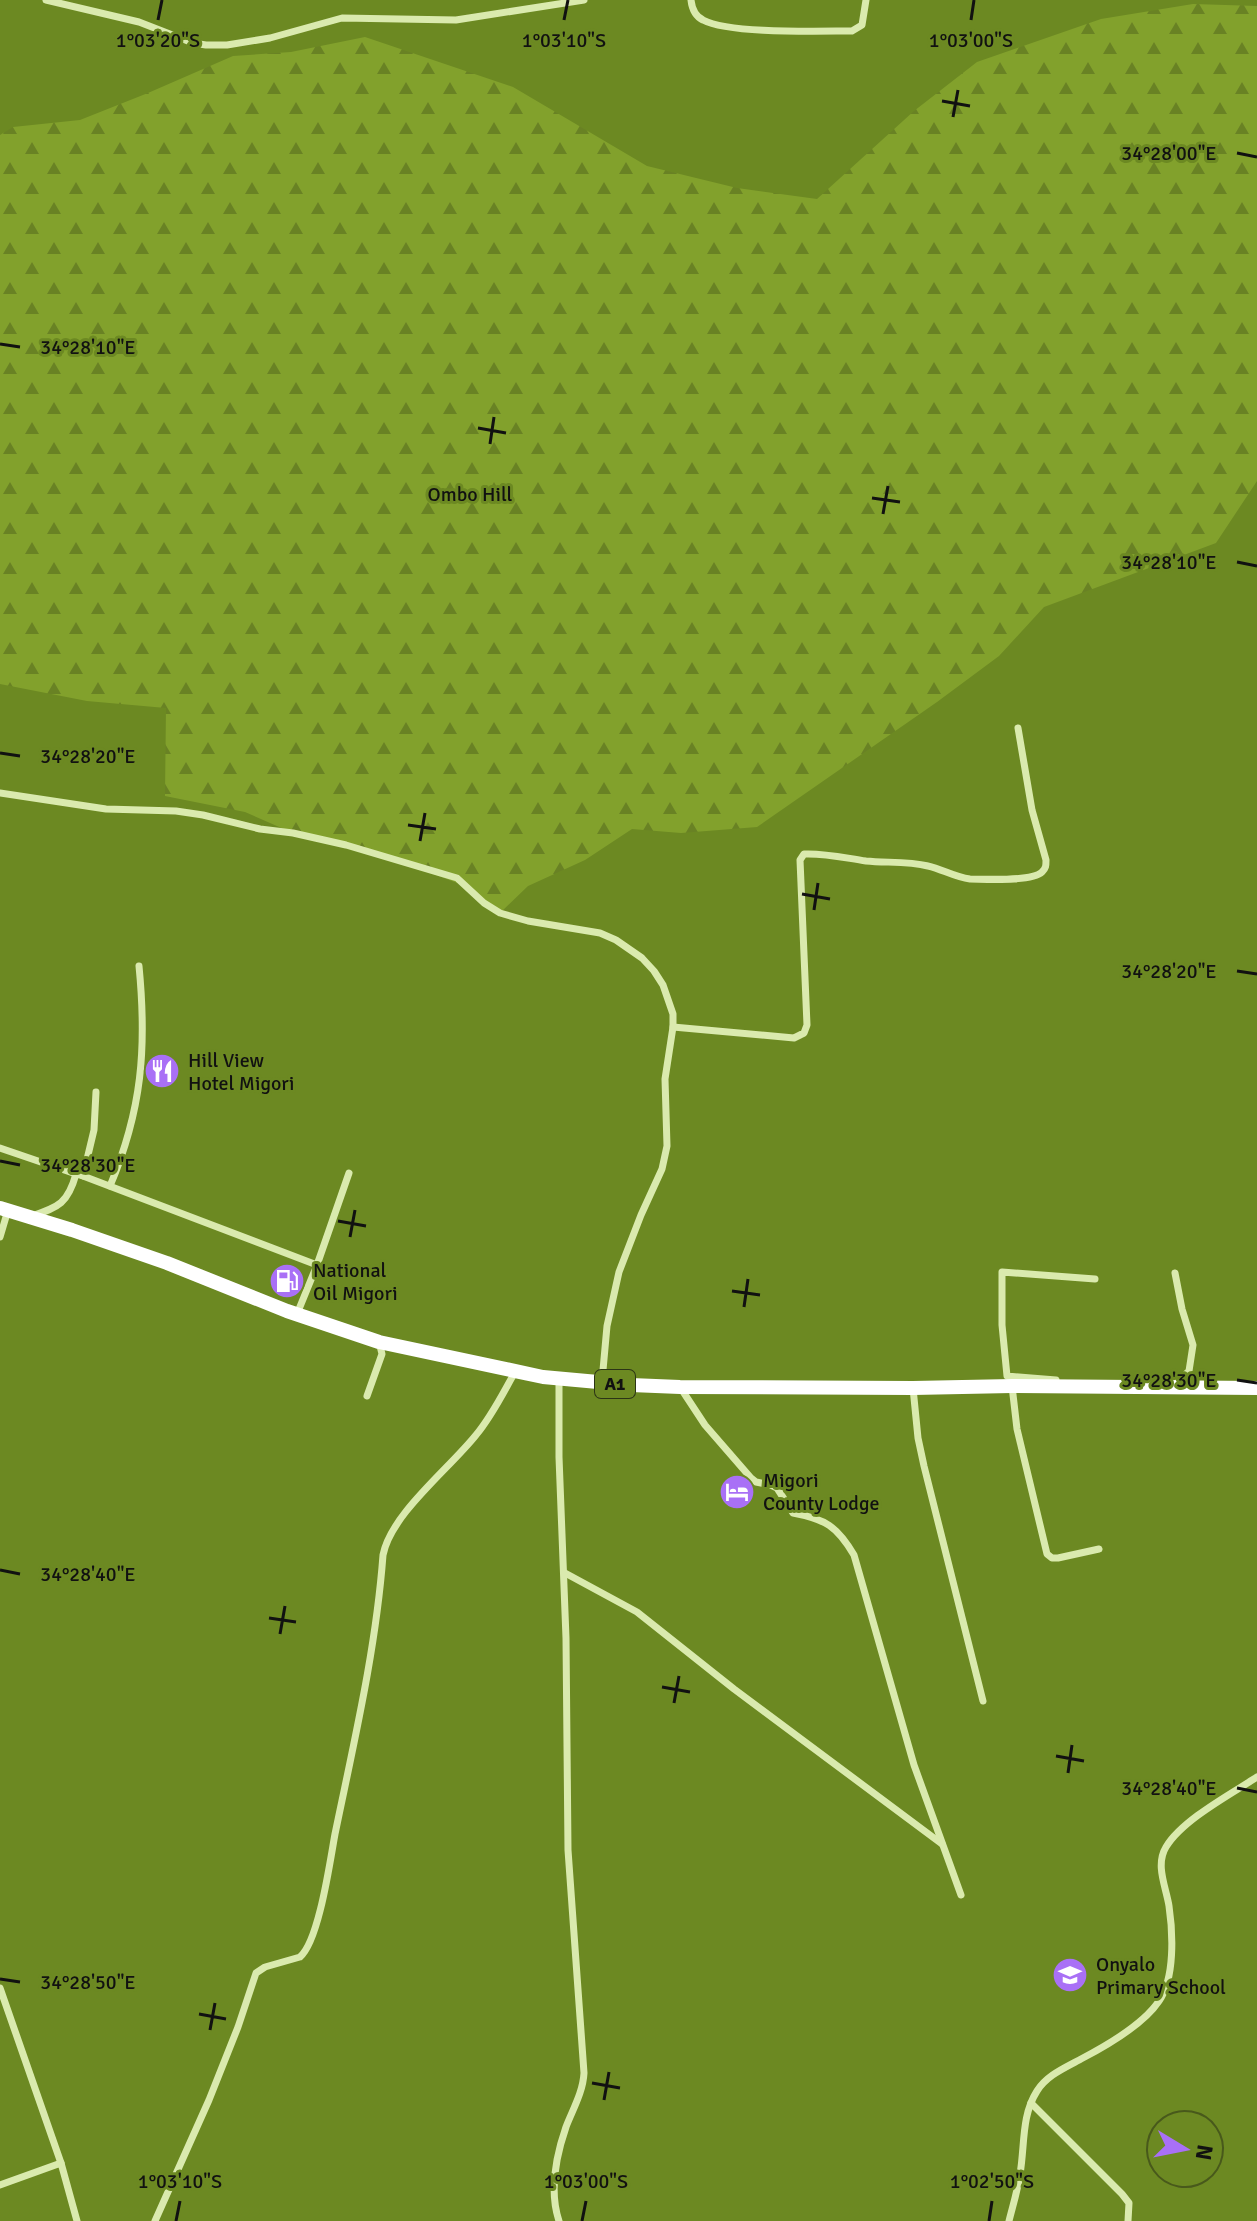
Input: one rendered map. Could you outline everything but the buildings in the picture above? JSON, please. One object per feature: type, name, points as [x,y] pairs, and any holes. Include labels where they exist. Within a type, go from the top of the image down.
[{"type":"highway","name":"A1","points":[[4,1209],[167,1263],[379,1342],[559,1379],[680,1387],[1257,1388]]},
{"type":"street","points":[[46,0],[139,22],[206,45],[270,38],[342,18],[456,20],[584,0]]},
{"type":"street","points":[[691,0],[696,15],[711,23],[754,29],[840,31],[855,30],[862,25],[866,0]]},
{"type":"street","points":[[673,1027],[794,1038],[804,1033],[807,1014],[800,860],[804,854],[919,864],[970,879],[1040,874],[1046,860],[1032,810],[1018,728]]},
{"type":"street","points":[[0,793],[91,808],[203,815],[346,845],[449,875],[462,881],[484,903],[500,913],[600,933],[631,949],[654,971],[663,985],[673,1014],[665,1079],[666,1157],[619,1272],[607,1326],[602,1383]]},
{"type":"street","points":[[110,1186],[129,1136],[140,1083],[143,1033],[139,966]]},
{"type":"street","points":[[30,1216],[61,1203],[80,1175],[94,1130],[96,1092]]},
{"type":"street","points":[[0,1148],[110,1186],[317,1265]]},
{"type":"street","points":[[297,1314],[349,1173]]},
{"type":"street","points":[[0,1237],[4,1209]]},
{"type":"street","points":[[1095,1279],[1002,1272],[1002,1325],[1007,1376],[1170,1388],[1189,1371],[1193,1345],[1175,1273]]},
{"type":"street","points":[[367,1396],[382,1354],[379,1342]]},
{"type":"street","points":[[155,2221],[209,2100],[256,1973],[265,1967],[300,1957],[313,1936],[362,1702],[388,1538],[401,1518],[482,1428],[515,1372]]},
{"type":"street","points":[[559,1379],[568,1850],[584,2073],[583,2085],[562,2139],[556,2168],[555,2204],[559,2221]]},
{"type":"street","points":[[1012,1386],[1017,1429],[1047,1554],[1058,1558],[1099,1549]]},
{"type":"street","points":[[680,1387],[705,1425],[754,1481],[777,1488],[793,1513],[815,1517],[831,1525],[854,1555],[914,1765],[961,1895]]},
{"type":"street","points":[[913,1388],[924,1466],[983,1701]]},
{"type":"street","points":[[565,1573],[637,1612],[734,1689],[943,1845]]},
{"type":"street","points":[[1009,2221],[1021,2173],[1026,2121],[1037,2091],[1050,2077],[1135,2024],[1159,2001],[1167,1979],[1172,1940],[1161,1866],[1164,1849],[1195,1819],[1257,1777]]},
{"type":"street","points":[[0,1988],[61,2163],[77,2221]]},
{"type":"street","points":[[1031,2103],[1122,2194],[1129,2203],[1128,2221]]},
{"type":"street","points":[[0,2185],[61,2163]]},
{"type":"green space","name":"Ombo Hill","points":[[1193,4],[1257,6],[1257,481],[1216,543],[1044,607],[999,656],[757,827],[681,833],[632,829],[585,860],[528,886],[500,913],[468,887],[385,856],[293,833],[245,812],[165,796],[166,708],[87,701],[0,684],[0,135],[13,127],[80,120],[233,56],[291,52],[365,37],[513,87],[647,166],[737,188],[817,199],[914,111],[977,62],[1101,19]]},
{"type":"place","name":"Hill View Hotel Migori","points":[[162,1071]]},
{"type":"place","name":"National Oil Migori","points":[[287,1281]]},
{"type":"place","name":"Migori County Lodge","points":[[737,1492]]},
{"type":"place","name":"Onyalo Primary School","points":[[1070,1975]]}]
